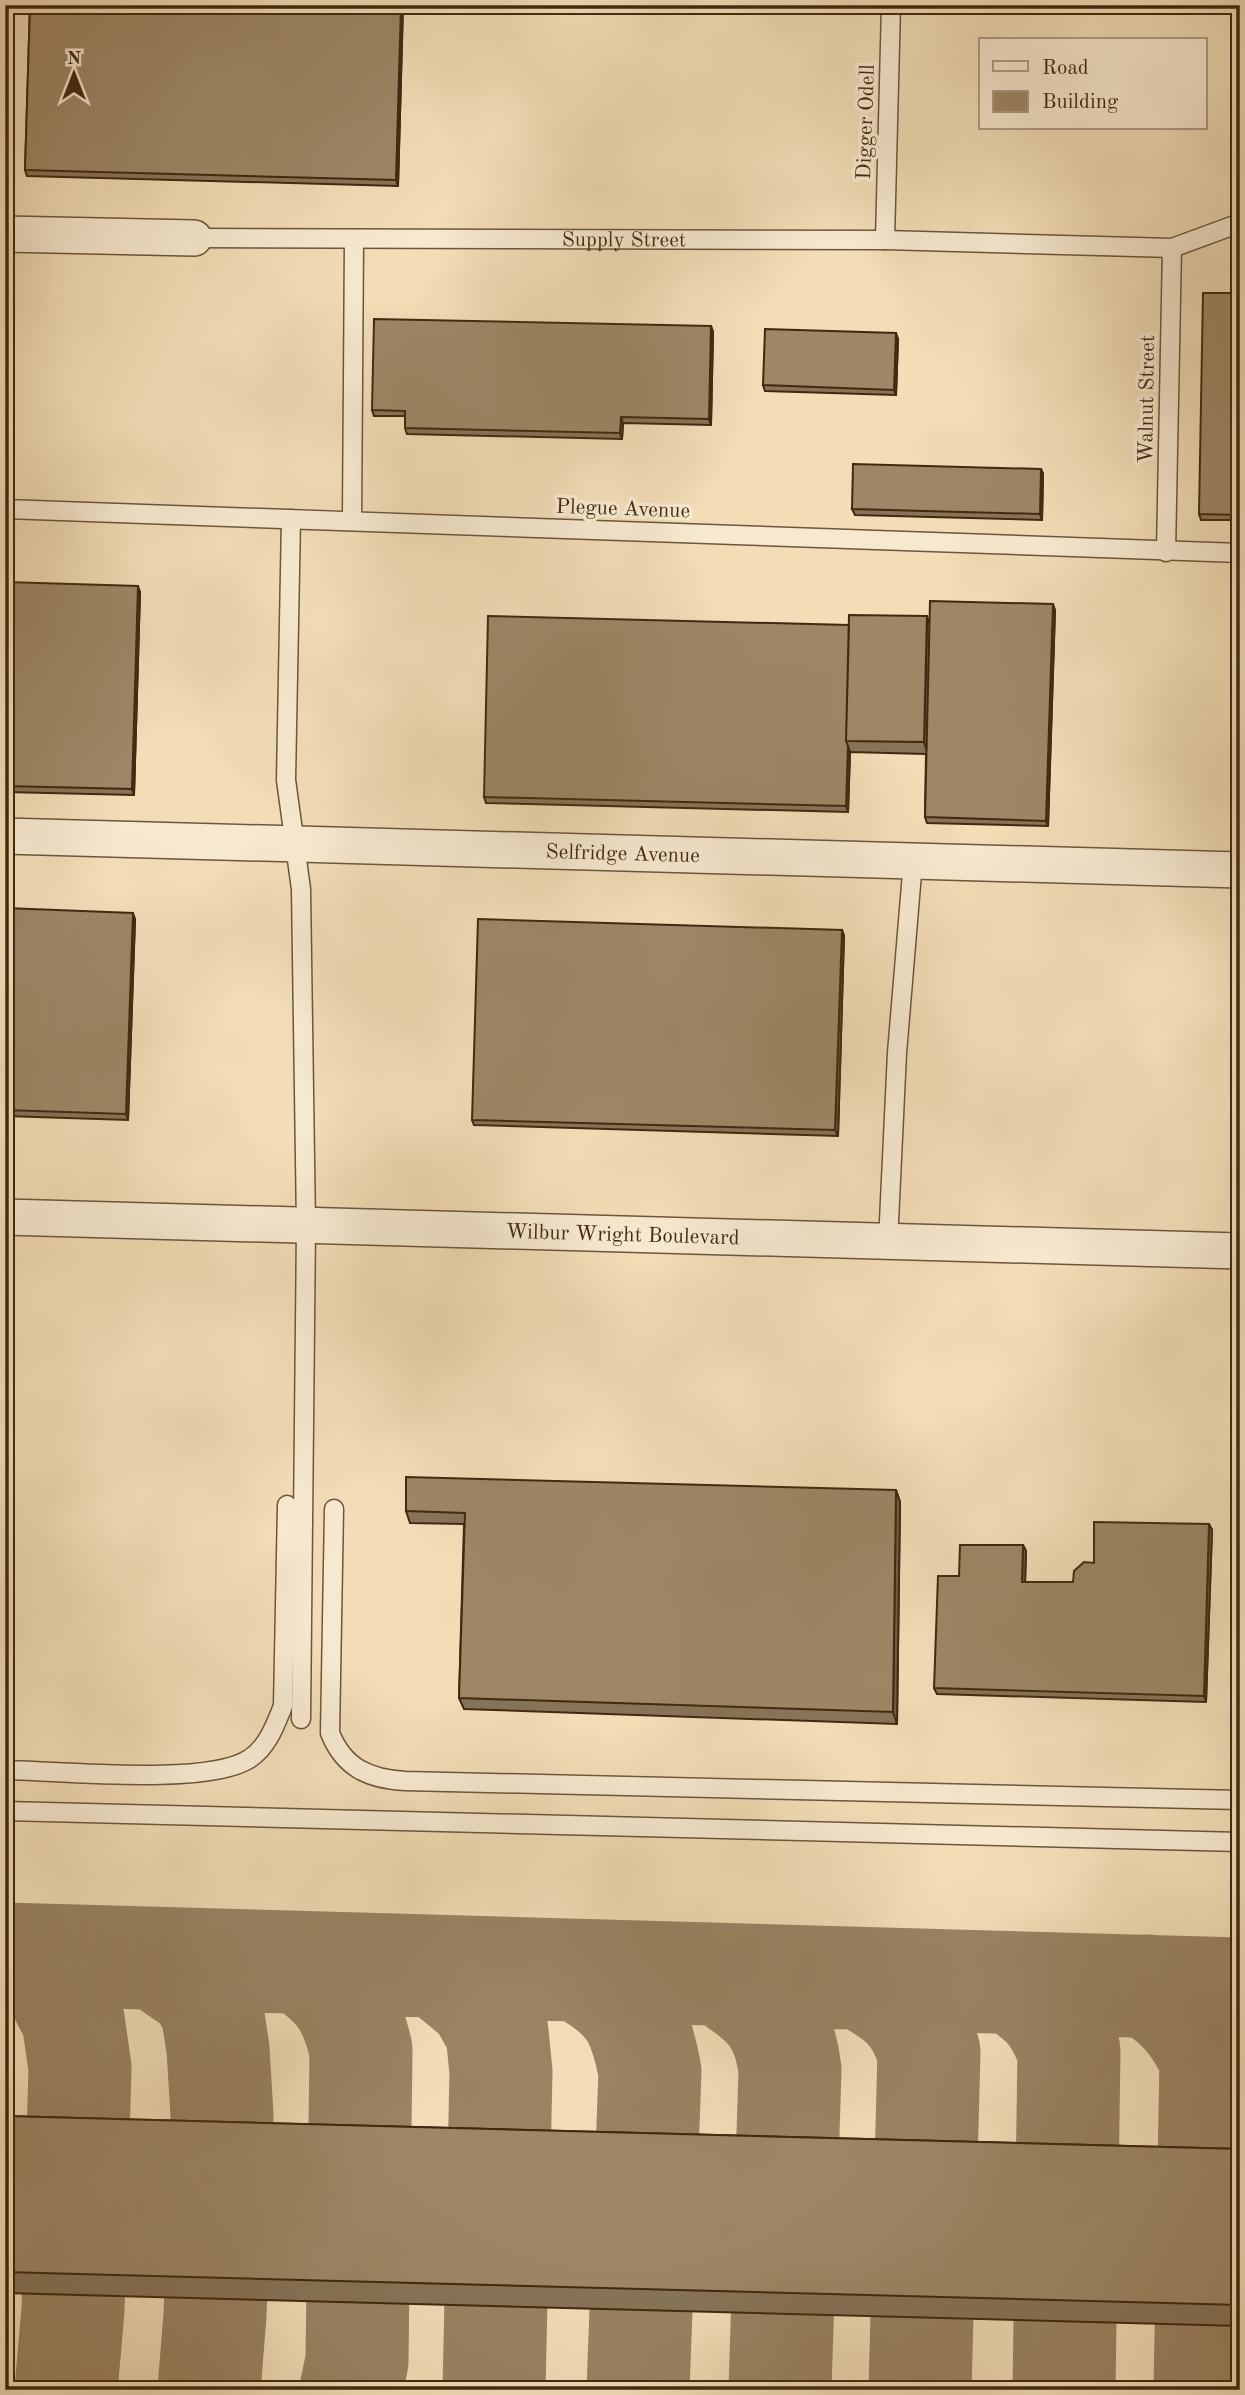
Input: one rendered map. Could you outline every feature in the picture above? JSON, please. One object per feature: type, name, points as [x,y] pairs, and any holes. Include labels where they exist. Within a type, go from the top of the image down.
[{"type":"street","name":"Supply Street","points":[[5,234],[194,239]]},
{"type":"street","name":"Selfridge Avenue","points":[[5,836],[1240,870]]},
{"type":"street","name":"Wilbur Wright Boulevard","points":[[5,1217],[1240,1251]]},
{"type":"lane","name":"Digger Odell","points":[[885,240],[891,5]]},
{"type":"lane","name":"Supply Street","points":[[194,239],[885,240],[1172,248],[1240,223]]},
{"type":"lane","points":[[352,521],[354,239]]},
{"type":"lane","name":"Walnut Street","points":[[1166,552],[1172,248]]},
{"type":"lane","name":"Plegue Avenue","points":[[5,509],[1240,553]]},
{"type":"lane","points":[[291,519],[286,780],[301,889],[306,1226],[306,1501],[301,1719]]},
{"type":"lane","points":[[888,1242],[897,1053],[913,861]]},
{"type":"lane","points":[[5,1770],[201,1774],[233,1768],[251,1758],[271,1734],[283,1706],[287,1506]]},
{"type":"lane","points":[[334,1509],[330,1733],[339,1752],[368,1776],[405,1781],[1240,1801]]},
{"type":"lane","points":[[5,1811],[1240,1842]]},
{"type":"building","points":[[30,5],[401,5],[396,180],[25,170]]},
{"type":"building","points":[[1203,293],[1240,293],[1240,515],[1199,514]]},
{"type":"building","points":[[374,319],[711,326],[709,419],[621,417],[620,433],[405,428],[405,411],[372,410]]},
{"type":"building","points":[[765,329],[896,333],[894,390],[763,385]]},
{"type":"building","points":[[853,464],[1041,469],[1040,514],[852,509]]},
{"type":"building","points":[[5,582],[138,586],[132,789],[5,786]]},
{"type":"building","points":[[930,601],[1053,604],[1046,821],[925,817]]},
{"type":"building","points":[[849,615],[927,616],[924,742],[846,741]]},
{"type":"building","points":[[488,616],[849,625],[846,806],[484,797]]},
{"type":"building","points":[[5,908],[133,913],[126,1114],[5,1110]]},
{"type":"building","points":[[478,919],[842,930],[835,1130],[472,1120]]},
{"type":"building","points":[[406,1477],[896,1490],[893,1712],[459,1698],[465,1513],[406,1511]]},
{"type":"building","points":[[1094,1522],[1209,1524],[1204,1696],[934,1688],[938,1576],[959,1576],[960,1545],[1023,1545],[1022,1582],[1073,1582],[1074,1571],[1084,1562],[1094,1563]]},
{"type":"building","points":[[5,2116],[1240,2149],[1240,2305],[5,2272]]},
{"type":"taxiway","points":[[5,1954],[1240,1989]]},
{"type":"taxiway","points":[[21,1955],[55,1985],[73,2019],[80,2068],[73,2310],[66,2390]]},
{"type":"taxiway","points":[[157,1959],[198,1987],[212,2010],[218,2049],[222,2115],[215,2315],[209,2390]]},
{"type":"taxiway","points":[[302,1964],[325,1981],[342,2000],[353,2022],[361,2050],[357,2361],[351,2390]]},
{"type":"taxiway","points":[[440,1968],[479,2000],[497,2032],[501,2072],[494,2390]]},
{"type":"taxiway","points":[[582,1972],[611,1992],[630,2013],[642,2038],[650,2072],[638,2390]]},
{"type":"taxiway","points":[[722,1975],[750,1994],[770,2014],[783,2038],[790,2070],[780,2390]]},
{"type":"taxiway","points":[[863,1979],[905,2008],[918,2026],[929,2052],[920,2390]]},
{"type":"taxiway","points":[[1012,1983],[1048,2011],[1069,2051],[1064,2390]]},
{"type":"taxiway","points":[[1148,1986],[1185,2017],[1211,2058],[1205,2390]]}]
